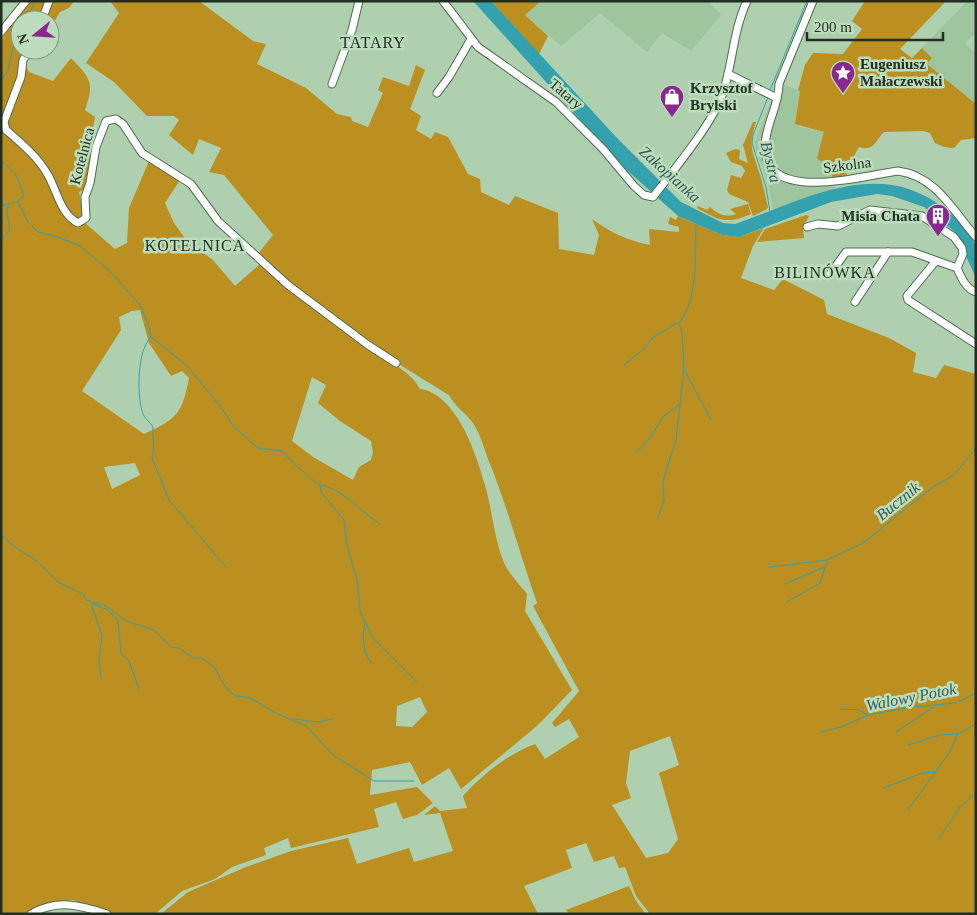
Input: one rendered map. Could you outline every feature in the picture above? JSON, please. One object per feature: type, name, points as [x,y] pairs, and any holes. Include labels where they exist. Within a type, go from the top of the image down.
[{"type":"street","points":[[1,32],[26,1]]},
{"type":"street","points":[[332,84],[352,30],[359,1]]},
{"type":"street","name":"Tatary","points":[[443,1],[471,39],[484,52],[548,95],[583,128],[634,186],[649,197],[654,195],[710,119],[722,95],[738,20],[747,1]]},
{"type":"street","points":[[728,74],[775,97],[813,1]]},
{"type":"street","points":[[437,93],[449,77],[471,39]]},
{"type":"street","name":"Kotelnica","points":[[23,60],[21,77],[4,122],[6,130],[25,146],[48,174],[58,200],[72,220],[78,223],[86,218],[85,197],[90,183],[96,147],[106,121],[116,118],[123,124],[142,153],[193,186],[218,220],[288,285],[368,345],[396,363]]},
{"type":"street","name":"Szkolna","points":[[775,97],[765,145],[766,160],[773,171],[798,181],[811,183],[898,171],[908,173],[926,182],[946,198],[976,237]]},
{"type":"street","points":[[807,228],[818,224],[838,226],[870,210],[922,216],[954,237],[962,248],[963,254],[956,268]]},
{"type":"street","points":[[830,274],[846,252],[888,252],[924,255],[935,262],[945,262],[956,268],[963,281],[976,292]]},
{"type":"street","points":[[855,302],[888,252]]},
{"type":"street","points":[[935,262],[908,296],[908,300],[976,344]]},
{"type":"street","points":[[31,914],[47,906],[73,904],[107,914]]},
{"type":"shaded area","points":[[28,1],[46,1],[43,10],[22,10]]},
{"type":"shaded area","points":[[51,1],[74,1],[69,8],[60,12],[60,10],[47,10]]},
{"type":"shaded area","points":[[110,1],[199,1],[253,41],[266,44],[257,64],[306,88],[337,114],[351,117],[352,121],[368,127],[383,93],[378,90],[383,77],[409,86],[416,65],[425,70],[410,109],[421,116],[416,130],[431,139],[435,132],[448,137],[468,174],[480,179],[481,192],[509,205],[515,196],[558,213],[559,249],[594,255],[599,235],[592,219],[620,235],[650,245],[649,229],[679,232],[679,227],[668,224],[670,217],[676,220],[678,216],[722,235],[739,237],[764,228],[753,246],[741,278],[774,290],[783,279],[824,300],[827,314],[889,338],[916,353],[913,372],[936,378],[944,365],[976,374],[976,914],[650,914],[636,896],[625,867],[619,868],[614,856],[594,862],[586,843],[566,850],[572,868],[524,886],[538,914],[161,914],[188,892],[246,867],[291,851],[348,838],[357,864],[409,848],[414,862],[453,851],[440,813],[424,815],[435,806],[440,811],[467,808],[463,796],[487,773],[515,753],[535,744],[545,759],[579,737],[569,719],[555,727],[552,723],[579,691],[533,606],[537,603],[509,516],[482,441],[473,423],[449,395],[387,357],[353,333],[336,315],[314,303],[294,288],[258,254],[273,235],[224,175],[209,172],[221,148],[199,139],[193,155],[169,135],[179,120],[174,116],[147,116],[114,82],[86,63],[119,13]],"holes":[[[670,736],[679,765],[659,773],[678,839],[668,853],[646,858],[612,805],[631,798],[626,783],[630,751]]]},
{"type":"shaded area","points":[[491,1],[541,1],[525,15],[548,36],[539,54]]},
{"type":"shaded area","points":[[541,1],[708,1],[721,15],[691,51],[662,33],[647,52],[600,13],[561,46],[525,15]]},
{"type":"shaded area","points":[[865,1],[946,1],[900,49],[912,58],[922,48],[932,58],[927,64],[976,104],[976,138],[961,140],[954,148],[944,147],[935,143],[930,133],[923,131],[884,132],[871,147],[859,147],[846,170],[847,177],[833,179],[827,160],[820,161],[817,158],[824,132],[795,124],[800,91],[798,90],[805,65],[813,53],[843,54],[862,29],[852,21]]},
{"type":"shaded area","points":[[967,1],[976,1],[976,32],[965,43],[976,54],[976,104],[927,64],[932,58],[922,48]]},
{"type":"shaded area","points":[[10,27],[10,60],[22,60],[3,127],[45,171],[8,130],[6,121],[24,62],[29,72],[53,81],[71,58],[89,81],[90,93],[85,110],[95,117],[91,140],[97,143],[85,189],[79,192],[85,223],[115,249],[127,243],[129,208],[149,161],[180,180],[165,203],[174,223],[187,241],[213,260],[235,286],[261,263],[327,319],[369,349],[398,366],[416,382],[420,389],[432,393],[444,401],[454,412],[476,455],[487,491],[497,540],[507,569],[527,594],[525,611],[572,690],[538,725],[461,789],[449,768],[422,785],[410,762],[372,770],[370,795],[417,787],[433,803],[417,815],[403,819],[396,802],[374,809],[379,827],[291,848],[288,838],[264,848],[266,855],[232,867],[215,879],[182,891],[155,914],[115,914],[73,900],[57,902],[24,914],[1,914],[1,44]],"holes":[[[140,310],[149,343],[171,376],[182,371],[189,378],[184,400],[176,414],[164,424],[144,434],[82,391],[121,330],[119,317],[132,311]],[[312,377],[326,385],[318,403],[340,421],[371,441],[373,452],[371,460],[359,467],[353,480],[313,457],[292,441]],[[135,463],[140,475],[112,489],[104,467]],[[420,697],[427,712],[412,727],[396,726],[397,706]]]},
{"type":"shaded area","points":[[778,82],[800,91],[795,122],[800,127],[824,132],[827,160],[835,188],[773,211],[768,182],[756,151],[755,142]]},
{"type":"shaded area","points":[[753,122],[756,122],[752,137],[752,148],[768,207],[753,216],[748,202],[729,194],[727,190],[731,175],[741,178],[745,171],[742,166],[731,162],[726,153],[735,149],[740,150],[739,159],[748,163],[743,145]]},
{"type":"shaded area","points":[[748,204],[751,214],[729,220],[711,216],[697,208],[698,206],[707,210],[710,207],[716,212],[729,216],[736,214],[730,209]]},
{"type":"shaded area","points":[[806,215],[809,216],[803,228],[804,238],[757,242],[765,229]]},
{"type":"shaded area","points":[[629,886],[636,901],[646,914],[569,914],[566,910]]},
{"type":"water","points":[[473,1],[491,1],[617,138],[681,202],[723,223],[735,224],[814,195],[840,188],[867,184],[893,185],[920,193],[954,216],[970,234],[975,244],[976,278],[955,232],[924,207],[892,196],[877,194],[831,202],[739,237],[722,235],[678,216],[619,163]]},
{"type":"waterway","points":[[31,10],[35,1]]},
{"type":"waterway","name":"Bystra","points":[[770,90],[807,1]]},
{"type":"waterway","points":[[1,82],[8,70],[10,60]]},
{"type":"waterway","name":"Bystra","points":[[768,97],[753,135],[752,143],[766,187],[770,212]]},
{"type":"waterway","points":[[1,160],[16,175],[24,195],[18,202],[8,204],[7,214],[10,229],[1,243]]},
{"type":"waterway","points":[[18,202],[28,222],[38,232],[58,237],[80,246],[111,272],[140,305],[151,337],[187,366],[221,407],[234,427],[258,448],[282,451],[306,475],[320,485],[321,492],[344,520],[347,545],[357,580],[360,610],[365,623],[363,635],[365,652],[371,663]]},
{"type":"waterway","points":[[1,206],[7,204]]},
{"type":"waterway","points":[[696,224],[693,288],[690,301],[679,323],[682,332],[684,369],[711,420]]},
{"type":"waterway","points":[[624,365],[644,349],[652,338],[677,323]]},
{"type":"waterway","points":[[151,337],[146,343],[141,361],[139,394],[143,413],[153,427],[154,450],[152,458],[169,500],[225,566]]},
{"type":"waterway","points":[[658,517],[664,501],[663,481],[676,440],[684,369]]},
{"type":"waterway","points":[[637,452],[651,437],[663,417],[681,403]]},
{"type":"waterway","name":"Bucznik","points":[[770,567],[827,560],[863,543],[933,487],[954,475],[976,448]]},
{"type":"waterway","points":[[321,485],[337,491],[380,524]]},
{"type":"waterway","points":[[1,534],[12,545],[38,562],[58,582],[83,594],[86,600],[106,606],[126,621],[154,630],[171,647],[179,648],[193,658],[202,658],[214,667],[226,688],[235,696],[248,697],[278,714],[306,726],[333,755],[374,781],[414,781]]},
{"type":"waterway","points":[[787,602],[820,583],[827,561]]},
{"type":"waterway","points":[[785,584],[825,567]]},
{"type":"waterway","points":[[91,604],[102,635],[99,660],[101,677]]},
{"type":"waterway","points":[[93,604],[108,610],[118,621],[121,653],[129,661],[139,689]]},
{"type":"waterway","points":[[366,623],[372,637],[417,682]]},
{"type":"waterway","name":"Walowy Potok","points":[[821,732],[841,727],[868,715],[913,707],[956,703],[976,693]]},
{"type":"waterway","points":[[884,699],[912,706]]},
{"type":"waterway","points":[[896,732],[935,706]]},
{"type":"waterway","points":[[841,709],[859,710],[868,715]]},
{"type":"waterway","points":[[294,719],[318,722],[332,719]]},
{"type":"waterway","points":[[908,810],[949,753],[958,734],[976,724]]},
{"type":"waterway","points":[[908,745],[940,735],[958,734]]},
{"type":"waterway","points":[[884,788],[922,773],[936,772]]},
{"type":"waterway","points":[[938,840],[960,807],[976,792]]},
{"type":"place","name":"Eugeniusz Małaczewski","points":[[843,94]]},
{"type":"place","name":"Krzysztof Brylski","points":[[672,118]]},
{"type":"place","name":"Misia Chata","points":[[938,237]]},
{"type":"district","name":"TATARY","points":[[373,42]]},
{"type":"district","name":"KOTELNICA","points":[[195,245]]},
{"type":"district","name":"BILINÓWKA","points":[[825,272]]},
{"type":"water label","name":"Zakopianka","points":[[670,174]]}]
